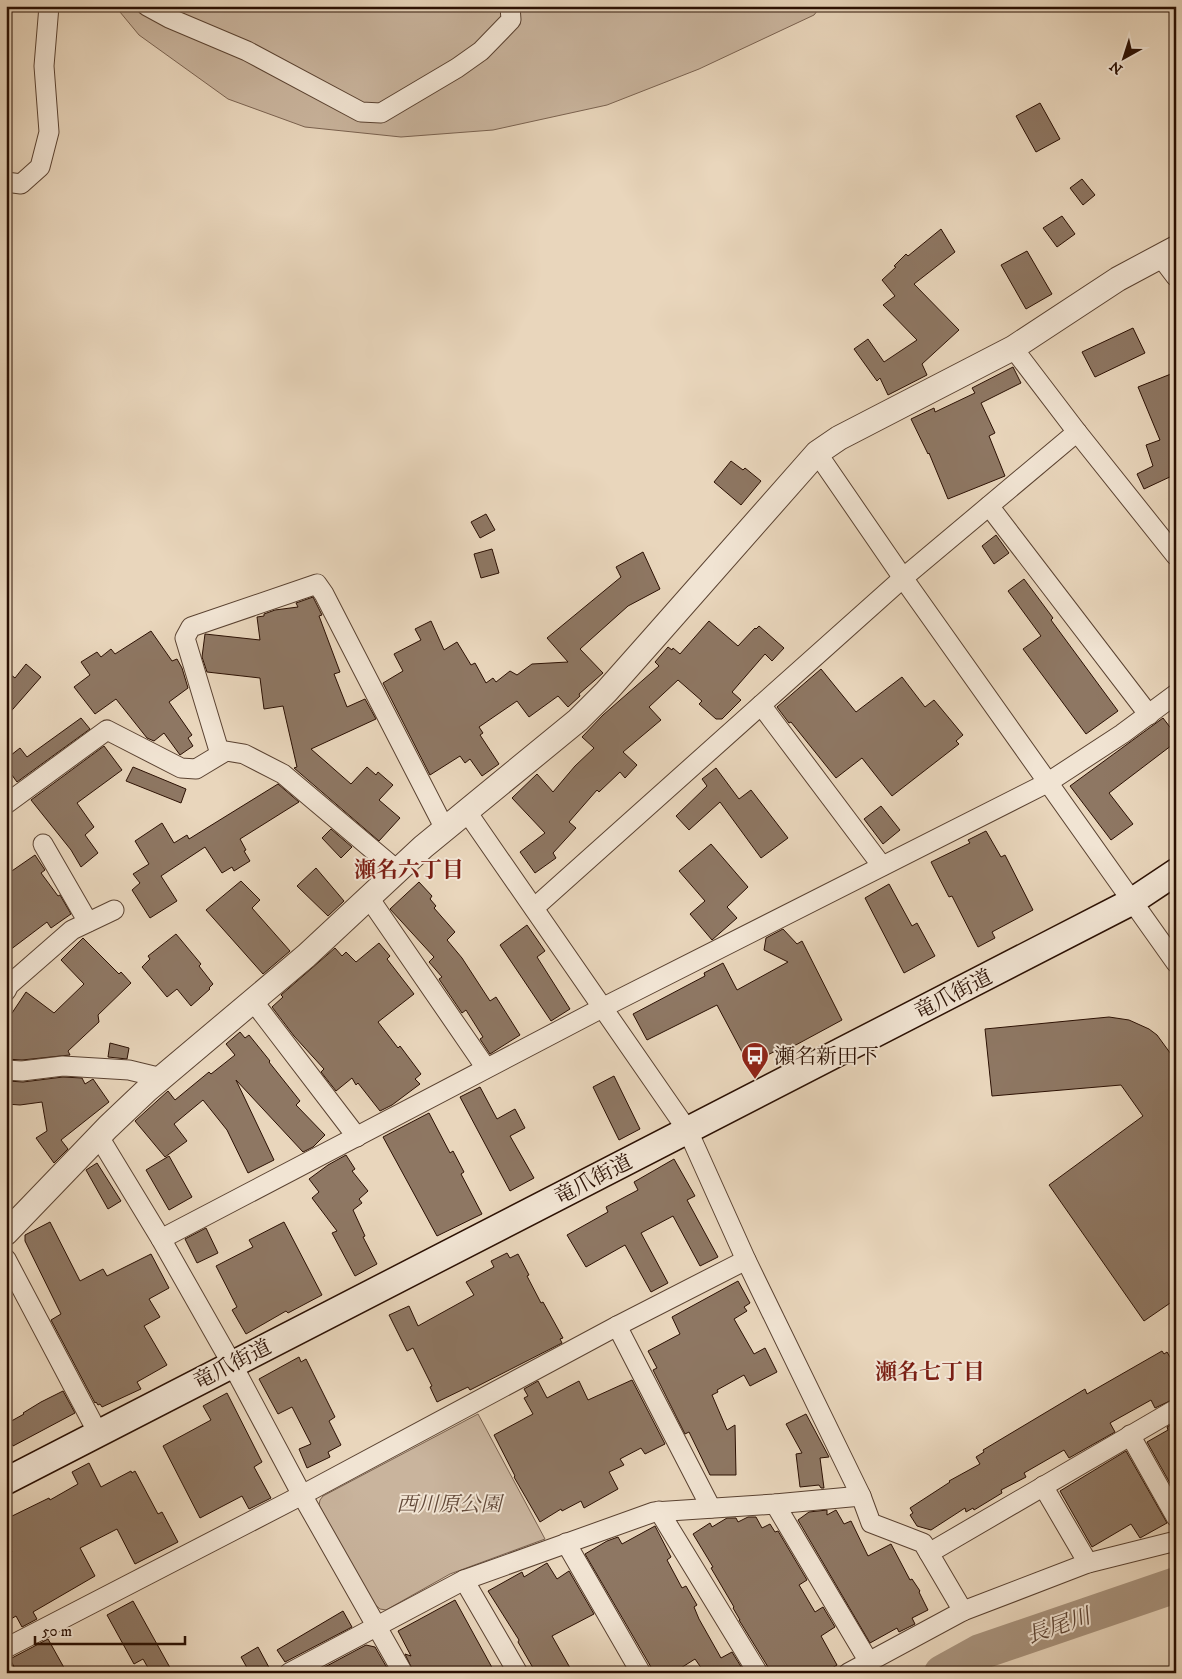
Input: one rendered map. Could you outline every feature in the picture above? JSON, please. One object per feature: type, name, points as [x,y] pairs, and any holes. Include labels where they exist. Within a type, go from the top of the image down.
[{"type":"main road","name":"竜爪街道","points":[[6,1481],[1131,902],[1176,872]]},
{"type":"street","points":[[6,182],[21,184],[40,167],[49,132],[44,66],[49,6]]},
{"type":"street","points":[[147,6],[169,18],[247,50],[361,112],[381,113],[482,51],[511,20],[510,6]]},
{"type":"street","points":[[6,1233],[99,1137],[162,1078],[306,956],[445,829],[578,720],[606,692],[817,453],[839,438],[1013,348],[1118,279],[1168,252],[1176,277]]},
{"type":"street","points":[[1013,348],[1176,556]]},
{"type":"street","points":[[534,908],[903,578],[1077,432]]},
{"type":"street","points":[[817,453],[1046,782],[1176,964]]},
{"type":"street","points":[[989,506],[1149,715]]},
{"type":"street","points":[[220,754],[185,638],[191,627],[317,584],[324,594],[445,829]]},
{"type":"street","points":[[161,1239],[602,1008],[1046,782],[1122,734],[1176,694]]},
{"type":"street","points":[[761,705],[882,866]]},
{"type":"street","points":[[6,804],[107,730],[181,768],[196,769],[226,750],[244,754],[283,774],[398,871]]},
{"type":"street","points":[[467,812],[688,1131],[746,1260],[861,1496],[871,1523],[923,1543],[963,1611]]},
{"type":"street","points":[[44,844],[88,922]]},
{"type":"street","points":[[369,898],[486,1068]]},
{"type":"street","points":[[6,991],[9,985],[72,930],[114,910]]},
{"type":"street","points":[[253,1001],[357,1138]]},
{"type":"street","points":[[6,1070],[22,1071],[63,1066],[129,1070],[162,1078]]},
{"type":"street","points":[[99,1137],[161,1239],[232,1364],[302,1495],[403,1673]]},
{"type":"street","points":[[6,1259],[98,1433]]},
{"type":"street","points":[[6,1648],[302,1495],[617,1326],[746,1260]]},
{"type":"street","points":[[617,1326],[711,1508]]},
{"type":"street","points":[[929,1553],[1176,1408]]},
{"type":"street","points":[[1130,1435],[1176,1517]]},
{"type":"street","points":[[1043,1486],[1088,1563]]},
{"type":"street","points":[[289,1673],[464,1580],[659,1511],[775,1504],[861,1496]]},
{"type":"street","points":[[775,1504],[869,1662]]},
{"type":"street","points":[[659,1511],[758,1673]]},
{"type":"street","points":[[848,1673],[963,1611],[1088,1563],[1176,1541]]},
{"type":"street","points":[[566,1543],[641,1673]]},
{"type":"street","points":[[464,1580],[518,1673]]},
{"type":"green space","points":[[115,6],[821,6],[814,15],[699,69],[607,105],[493,130],[401,137],[305,127],[228,99],[139,35]]},
{"type":"green space","name":"西川原公園","points":[[478,1414],[545,1539],[450,1574],[386,1610],[380,1609],[371,1601],[319,1505],[320,1500],[323,1496]]},
{"type":"building","points":[[1040,103],[1060,139],[1036,152],[1016,116]]},
{"type":"building","points":[[1082,179],[1095,195],[1083,205],[1070,188]]},
{"type":"building","points":[[1062,216],[1075,234],[1057,247],[1043,228]]},
{"type":"building","points":[[941,229],[955,252],[914,284],[959,330],[922,364],[927,375],[888,395],[880,378],[877,381],[854,349],[868,339],[884,362],[917,340],[883,305],[895,296],[882,280],[906,254],[908,256]]},
{"type":"building","points":[[1027,251],[1052,294],[1026,309],[1001,265]]},
{"type":"building","points":[[1133,328],[1145,353],[1095,377],[1082,352]]},
{"type":"building","points":[[1013,367],[1021,383],[981,403],[995,433],[989,436],[1005,476],[948,499],[929,453],[911,419],[934,408],[935,412],[975,393],[972,388]]},
{"type":"building","points":[[1176,372],[1176,477],[1174,475],[1144,489],[1137,474],[1153,466],[1146,445],[1160,440],[1138,387]]},
{"type":"building","points":[[731,461],[743,470],[745,468],[761,481],[741,505],[714,482]]},
{"type":"building","points":[[486,514],[495,530],[480,538],[471,522]]},
{"type":"building","points":[[996,535],[1009,553],[994,564],[982,546]]},
{"type":"building","points":[[492,549],[499,573],[481,578],[474,554]]},
{"type":"building","points":[[643,552],[660,589],[628,606],[580,649],[603,673],[579,694],[580,696],[568,707],[558,696],[529,717],[517,701],[479,727],[483,733],[480,735],[499,764],[482,776],[470,759],[465,763],[460,756],[430,775],[383,683],[403,671],[394,654],[421,640],[415,629],[431,621],[444,650],[457,642],[471,665],[475,663],[486,683],[493,678],[496,682],[510,671],[517,675],[532,664],[568,662],[547,638],[621,577],[616,567]]},
{"type":"building","points":[[1024,579],[1053,618],[1051,620],[1118,711],[1086,734],[1023,649],[1041,636],[1008,591]]},
{"type":"building","points":[[313,597],[322,615],[319,616],[340,672],[334,674],[347,707],[365,699],[376,719],[311,749],[351,784],[367,767],[376,775],[378,772],[393,785],[379,800],[400,818],[379,841],[294,768],[297,767],[283,706],[264,709],[260,678],[207,672],[202,657],[205,634],[260,640],[257,617],[264,616],[264,614],[275,610],[298,607],[296,603]]},
{"type":"building","points":[[709,621],[738,646],[759,626],[784,648],[772,661],[765,654],[732,692],[741,700],[722,719],[716,719],[699,704],[702,701],[678,680],[649,707],[661,720],[623,752],[637,765],[625,778],[620,772],[599,792],[597,790],[569,822],[576,828],[553,853],[556,858],[535,873],[520,852],[545,833],[512,798],[537,774],[553,792],[575,766],[594,748],[582,737],[603,715],[659,666],[655,662],[668,647],[672,650],[673,648],[680,654]]},
{"type":"building","points":[[151,631],[172,661],[177,659],[188,688],[169,702],[192,735],[188,738],[193,746],[180,755],[164,733],[154,741],[147,738],[116,699],[95,714],[74,687],[90,675],[81,662],[97,652],[101,657],[111,649],[115,654]]},
{"type":"building","points":[[26,664],[41,677],[6,717],[6,671],[15,678]]},
{"type":"building","points":[[821,669],[856,712],[902,677],[925,707],[934,700],[963,735],[956,741],[959,744],[892,796],[862,758],[836,778],[777,707]]},
{"type":"building","points":[[81,718],[90,729],[17,782],[6,767],[6,759],[20,748],[27,757]]},
{"type":"building","points":[[1163,718],[1176,735],[1176,742],[1109,793],[1133,824],[1111,840],[1070,786]]},
{"type":"building","points":[[104,746],[122,770],[77,803],[94,827],[85,835],[98,853],[81,867],[71,850],[31,800]]},
{"type":"building","points":[[133,767],[186,789],[181,803],[126,781]]},
{"type":"building","points":[[716,768],[739,799],[751,790],[788,838],[761,858],[720,802],[689,830],[676,816],[707,786],[702,779]]},
{"type":"building","points":[[278,784],[299,802],[240,839],[250,861],[234,871],[232,867],[222,873],[205,847],[161,876],[177,901],[150,918],[132,890],[140,883],[133,874],[149,864],[135,841],[162,823],[174,843],[187,835],[189,839]]},
{"type":"building","points":[[881,806],[900,830],[883,844],[864,819]]},
{"type":"building","points":[[331,829],[352,847],[341,858],[322,838]]},
{"type":"building","points":[[986,831],[1001,857],[1005,855],[1033,910],[992,932],[995,938],[978,947],[952,896],[949,897],[931,862],[970,843],[968,840]]},
{"type":"building","points":[[711,844],[748,887],[727,907],[737,918],[712,940],[690,914],[705,901],[679,871]]},
{"type":"building","points":[[35,855],[45,870],[41,873],[58,896],[60,895],[71,914],[51,928],[47,922],[6,953],[6,875]]},
{"type":"building","points":[[316,868],[344,901],[328,916],[297,886]]},
{"type":"building","points":[[241,881],[260,900],[252,908],[290,951],[263,974],[206,910]]},
{"type":"building","points":[[419,882],[432,896],[430,899],[436,906],[434,908],[455,932],[447,940],[462,958],[490,1001],[496,997],[520,1035],[490,1054],[480,1039],[483,1037],[466,1010],[462,1013],[439,979],[442,977],[429,962],[434,957],[390,909]]},
{"type":"building","points":[[889,884],[912,926],[917,923],[935,956],[904,973],[865,898]]},
{"type":"building","points":[[527,925],[545,951],[537,957],[570,1009],[551,1021],[500,945]]},
{"type":"building","points":[[783,929],[797,944],[802,941],[842,1020],[781,1053],[779,1049],[749,1065],[717,1005],[647,1040],[633,1014],[705,976],[704,973],[723,963],[737,990],[788,962],[764,950],[766,938]]},
{"type":"building","points":[[176,934],[201,964],[199,966],[213,984],[191,1006],[177,989],[167,997],[142,967],[150,959],[148,956]]},
{"type":"building","points":[[83,938],[119,974],[121,972],[131,983],[98,1015],[99,1022],[68,1051],[70,1055],[22,1060],[6,1059],[6,1022],[26,992],[54,1013],[84,984],[61,960]]},
{"type":"building","points":[[379,943],[390,956],[387,959],[414,994],[378,1022],[398,1048],[400,1046],[421,1074],[415,1079],[420,1084],[392,1105],[380,1111],[352,1078],[336,1091],[321,1072],[324,1069],[294,1036],[272,1007],[283,997],[281,995],[335,948],[342,956],[346,952],[356,962]]},
{"type":"building","points":[[1109,1017],[1129,1020],[1149,1029],[1157,1035],[1176,1061],[1176,1299],[1144,1321],[1049,1185],[1143,1116],[1121,1085],[992,1096],[985,1029]]},
{"type":"building","points":[[240,1032],[245,1038],[249,1035],[300,1101],[296,1105],[325,1135],[313,1147],[303,1152],[236,1080],[274,1160],[248,1173],[227,1130],[203,1100],[174,1124],[187,1141],[165,1157],[135,1121],[168,1091],[175,1100],[209,1072],[211,1074],[235,1055],[226,1044]]},
{"type":"building","points":[[110,1043],[129,1048],[127,1059],[108,1057]]},
{"type":"building","points":[[614,1076],[640,1129],[619,1140],[593,1087]]},
{"type":"building","points":[[63,1077],[82,1078],[85,1084],[93,1079],[109,1102],[61,1140],[68,1149],[54,1163],[36,1138],[47,1131],[42,1102],[20,1105],[6,1104],[8,1081],[23,1082]]},
{"type":"building","points":[[480,1087],[497,1119],[515,1109],[525,1128],[510,1136],[534,1178],[510,1191],[460,1097]]},
{"type":"building","points":[[429,1113],[450,1153],[453,1151],[464,1172],[461,1174],[482,1214],[437,1236],[383,1137]]},
{"type":"building","points":[[346,1155],[355,1169],[352,1171],[368,1191],[359,1199],[362,1203],[353,1210],[365,1236],[363,1237],[377,1264],[355,1276],[332,1233],[337,1231],[312,1198],[319,1192],[309,1179]]},
{"type":"building","points":[[169,1156],[192,1197],[169,1210],[146,1170]]},
{"type":"building","points":[[674,1159],[695,1196],[687,1200],[718,1257],[700,1266],[673,1216],[641,1233],[668,1283],[651,1292],[625,1245],[586,1267],[567,1235],[608,1212],[606,1207],[638,1190],[634,1182]]},
{"type":"building","points":[[97,1163],[121,1201],[108,1209],[86,1170]]},
{"type":"building","points":[[50,1222],[80,1281],[103,1269],[107,1276],[151,1254],[169,1288],[149,1299],[160,1317],[144,1326],[167,1365],[137,1382],[141,1389],[102,1407],[100,1404],[95,1403],[51,1320],[61,1314],[25,1241],[25,1235]]},
{"type":"building","points":[[284,1222],[322,1295],[288,1313],[286,1311],[246,1334],[232,1310],[237,1307],[216,1266],[253,1247],[249,1240]]},
{"type":"building","points":[[206,1228],[218,1253],[197,1263],[185,1239]]},
{"type":"building","points":[[507,1253],[510,1258],[518,1254],[541,1303],[543,1302],[563,1338],[560,1339],[562,1343],[470,1390],[468,1387],[437,1402],[430,1387],[432,1386],[413,1348],[407,1351],[389,1315],[409,1306],[418,1326],[474,1295],[466,1282],[494,1267],[491,1261]]},
{"type":"building","points":[[738,1281],[750,1303],[744,1307],[747,1311],[734,1319],[754,1354],[765,1348],[777,1372],[750,1386],[744,1375],[717,1390],[718,1392],[712,1395],[727,1430],[735,1425],[736,1475],[710,1475],[689,1432],[685,1434],[653,1370],[657,1368],[648,1351],[680,1334],[672,1317]]},
{"type":"building","points":[[1162,1351],[1164,1354],[1167,1352],[1176,1367],[1176,1398],[1155,1408],[1151,1400],[1110,1423],[1115,1432],[1069,1458],[1064,1450],[1024,1473],[1026,1477],[1001,1490],[1002,1493],[974,1510],[973,1508],[966,1512],[965,1508],[931,1530],[917,1526],[910,1515],[913,1513],[910,1508],[949,1481],[980,1464],[976,1457],[984,1452],[983,1450],[1085,1389],[1087,1394]]},
{"type":"building","points":[[299,1357],[301,1362],[306,1359],[335,1417],[329,1421],[341,1445],[328,1452],[330,1457],[307,1468],[299,1449],[311,1444],[292,1407],[278,1414],[259,1379]]},
{"type":"building","points":[[632,1380],[665,1444],[645,1454],[641,1448],[620,1459],[624,1465],[609,1472],[618,1489],[584,1508],[581,1501],[562,1511],[561,1509],[540,1522],[514,1477],[494,1435],[533,1414],[524,1398],[528,1396],[524,1389],[538,1381],[547,1398],[579,1381],[588,1400]]},
{"type":"building","points":[[63,1391],[75,1413],[13,1446],[6,1433],[6,1424],[41,1402]]},
{"type":"building","points":[[227,1393],[262,1462],[254,1467],[271,1498],[249,1509],[242,1496],[200,1518],[163,1446],[211,1420],[203,1406]]},
{"type":"building","points":[[806,1414],[829,1457],[820,1458],[824,1488],[821,1488],[819,1485],[800,1487],[796,1454],[802,1453],[786,1424]]},
{"type":"building","points":[[1176,1422],[1176,1494],[1147,1442],[1168,1430],[1167,1427]]},
{"type":"building","points":[[1126,1451],[1167,1523],[1140,1538],[1131,1524],[1092,1547],[1060,1491]]},
{"type":"building","points":[[89,1463],[101,1487],[131,1471],[132,1473],[135,1471],[158,1514],[162,1512],[178,1542],[135,1564],[117,1529],[80,1548],[95,1576],[33,1612],[37,1619],[22,1627],[16,1616],[6,1622],[6,1556],[12,1552],[6,1540],[6,1519],[49,1498],[50,1500],[78,1484],[72,1472]]},
{"type":"building","points":[[827,1510],[827,1515],[836,1510],[844,1524],[851,1521],[868,1556],[891,1544],[910,1580],[912,1579],[920,1591],[928,1610],[912,1618],[915,1624],[899,1632],[897,1628],[870,1643],[798,1520],[809,1512]]},
{"type":"building","points":[[748,1517],[756,1517],[762,1528],[770,1524],[775,1532],[778,1531],[807,1580],[799,1585],[815,1612],[823,1607],[835,1627],[821,1636],[837,1665],[824,1673],[769,1673],[768,1667],[739,1620],[734,1607],[711,1568],[713,1567],[693,1534],[710,1523],[712,1527],[727,1518],[736,1518],[738,1522]]},
{"type":"building","points":[[655,1526],[671,1557],[667,1560],[682,1588],[686,1586],[697,1605],[694,1607],[699,1619],[721,1658],[732,1652],[745,1673],[695,1673],[702,1669],[695,1659],[673,1673],[652,1673],[651,1667],[585,1554],[618,1537],[622,1544]]},
{"type":"building","points":[[547,1563],[557,1579],[569,1571],[594,1614],[552,1636],[573,1673],[536,1673],[518,1642],[519,1640],[488,1591],[522,1572],[524,1577]]},
{"type":"building","points":[[455,1600],[495,1673],[414,1673],[405,1654],[411,1656],[398,1631]]},
{"type":"building","points":[[133,1601],[173,1673],[151,1673],[143,1659],[134,1664],[107,1615]]},
{"type":"building","points":[[343,1611],[352,1627],[285,1662],[277,1650]]},
{"type":"building","points":[[48,1639],[67,1673],[17,1673],[10,1659]]},
{"type":"building","points":[[366,1645],[375,1647],[390,1673],[326,1673],[323,1668]]},
{"type":"building","points":[[258,1647],[272,1673],[250,1673],[241,1657]]},
{"type":"waterway","name":"長尾川","points":[[942,1673],[980,1652],[1176,1585]]},
{"type":"place","name":"瀬名新田下","points":[[755,1080]]},
{"type":"district","name":"瀬名六丁目","points":[[409,869]]},
{"type":"district","name":"瀬名七丁目","points":[[930,1371]]}]
